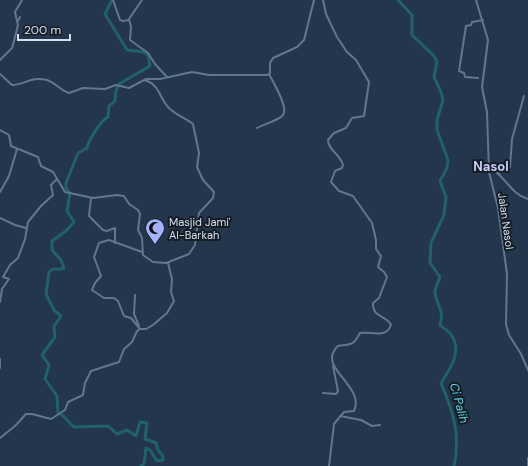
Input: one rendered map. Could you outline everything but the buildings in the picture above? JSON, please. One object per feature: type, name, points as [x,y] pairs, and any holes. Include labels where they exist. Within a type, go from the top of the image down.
[{"type":"street","points":[[0,60],[12,48],[18,28],[18,21],[15,12],[22,0]]},
{"type":"street","points":[[113,0],[120,21],[128,20],[142,0]]},
{"type":"street","points":[[257,128],[279,118],[284,114],[284,104],[269,74],[271,71],[270,63],[273,58],[297,47],[304,40],[314,0]]},
{"type":"street","points":[[323,0],[326,14],[337,37],[347,52],[356,60],[369,84],[364,116],[352,118],[346,128],[334,133],[328,140],[330,148],[337,153],[343,164],[342,168],[335,171],[331,182],[339,191],[353,196],[372,224],[376,249],[381,256],[378,267],[384,272],[387,278],[379,298],[373,302],[373,308],[379,317],[388,321],[391,325],[389,329],[382,334],[361,333],[357,341],[351,344],[338,346],[333,353],[333,365],[338,391],[336,394],[323,392]]},
{"type":"street","name":"Jalan Nasol","points":[[476,0],[488,40],[482,87],[487,112],[489,167],[498,208],[506,274],[507,329],[528,370]]},
{"type":"street","points":[[18,21],[20,17]]},
{"type":"street","points":[[128,20],[131,26],[131,41],[148,53],[154,63],[167,77]]},
{"type":"street","points":[[478,78],[465,77],[464,73],[458,71],[466,26],[471,25],[472,22],[483,20]]},
{"type":"street","points":[[0,74],[12,85],[29,80],[45,80],[54,83],[69,93],[83,88],[105,89],[117,85],[129,88],[144,80],[192,72],[209,75],[269,74]]},
{"type":"street","points":[[140,329],[131,318],[124,316],[118,301],[114,298],[104,298],[92,290],[95,283],[101,276],[94,257],[98,244],[109,240],[115,244],[124,245],[142,252],[153,262],[168,263],[188,254],[194,248],[198,214],[213,198],[214,192],[203,180],[197,168],[199,146],[193,124],[168,108],[158,88],[144,80]]},
{"type":"street","points":[[498,173],[510,167],[512,139],[524,96]]},
{"type":"street","points":[[0,130],[9,135],[10,146],[37,156],[42,166],[52,172],[65,191],[91,198],[123,196],[129,204],[138,210],[140,216],[138,230],[142,238],[142,252]]},
{"type":"street","points":[[0,192],[9,176],[17,149]]},
{"type":"street","points":[[489,167],[498,173],[517,195],[528,199]]},
{"type":"street","points":[[0,302],[2,290],[9,279],[3,277],[10,265],[18,258],[25,240],[26,228],[29,221],[41,206],[53,195],[51,185],[57,179]]},
{"type":"street","points":[[91,198],[90,216],[103,230],[106,231],[115,228],[115,244]]},
{"type":"street","points":[[0,218],[17,226],[26,228]]},
{"type":"street","points":[[0,438],[15,426],[26,414],[51,419],[66,410],[68,402],[83,395],[85,383],[91,371],[119,362],[124,349],[132,342],[136,332],[140,329],[146,329],[152,326],[167,313],[174,301],[171,292],[173,283],[168,263]]},
{"type":"street","points":[[135,295],[134,314],[140,329]]},
{"type":"street","points":[[0,359],[0,368]]},
{"type":"street","points":[[329,466],[333,427],[345,411],[354,411],[357,403],[353,392],[333,365]]},
{"type":"street","points":[[340,416],[361,420],[372,426],[380,425]]},
{"type":"street","points":[[528,458],[528,466]]},
{"type":"waterway","points":[[112,0],[105,14],[127,50],[143,52],[148,55],[150,66],[119,84],[116,91],[115,101],[109,106],[108,117],[102,122],[90,140],[87,148],[78,153],[66,183],[66,188],[70,193],[67,211],[74,222],[66,231],[52,241],[52,250],[61,260],[64,268],[53,269],[49,272],[46,294],[54,310],[61,316],[54,326],[55,337],[42,355],[49,365],[45,379],[57,396],[58,413],[74,427],[108,426],[117,434],[127,430],[136,436],[140,422],[147,423],[145,439],[156,443],[158,450],[163,456],[163,460],[157,461],[150,450],[146,448],[144,464],[141,466]]},
{"type":"waterway","name":"Ci Palih","points":[[398,0],[412,15],[412,35],[433,55],[437,61],[434,77],[443,100],[437,120],[437,130],[448,160],[447,168],[440,181],[446,197],[444,215],[431,243],[430,263],[440,277],[435,293],[441,311],[440,325],[451,335],[455,342],[456,348],[454,360],[441,383],[455,424],[457,444],[454,466]]},
{"type":"place","name":"Masjid Jami' Al-Barkah","points":[[155,245]]},
{"type":"district","name":"Nasol","points":[[491,166]]}]
